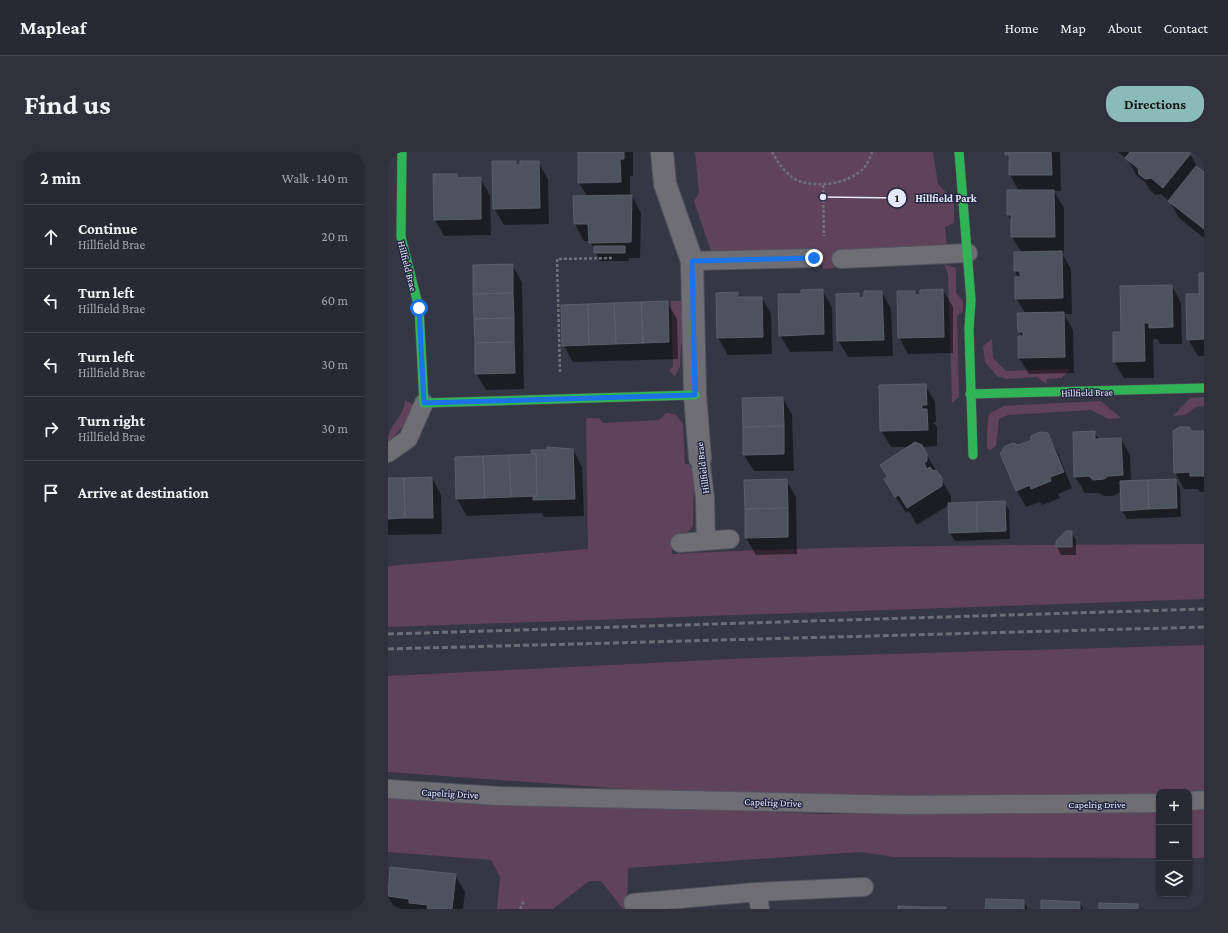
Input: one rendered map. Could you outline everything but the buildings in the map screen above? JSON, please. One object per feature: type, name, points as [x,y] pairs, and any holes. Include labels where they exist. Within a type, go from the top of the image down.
[{"type":"street","name":"Hillfield Brae","points":[[402,152],[401,237],[419,308],[424,403]]},
{"type":"street","name":"Hillfield Brae","points":[[662,152],[665,184],[692,261],[695,395],[700,458]]},
{"type":"street","points":[[959,152],[971,300],[969,329],[973,455]]},
{"type":"street","name":"Hillfield Brae","points":[[970,394],[1136,391],[1204,388]]},
{"type":"street","points":[[424,403],[695,395]]},
{"type":"lane","points":[[841,259],[968,253]]},
{"type":"lane","points":[[692,261],[814,258]]},
{"type":"lane","name":"Hillfield Brae","points":[[388,453],[408,438],[424,403]]},
{"type":"lane","name":"Hillfield Brae","points":[[700,458],[705,498],[706,541]]},
{"type":"lane","points":[[680,543],[730,539]]},
{"type":"lane","name":"Capelrig Drive","points":[[388,789],[499,796],[907,806],[1156,803]]},
{"type":"lane","points":[[1192,801],[1204,800]]},
{"type":"lane","points":[[633,903],[759,900],[864,887]]},
{"type":"path","points":[[772,152],[780,165],[798,180],[823,185],[846,180],[864,168],[872,152]]},
{"type":"path","points":[[823,185],[824,236]]},
{"type":"path","points":[[560,399],[557,259],[612,258]]},
{"type":"path","points":[[520,909],[524,900]]},
{"type":"shaded area","points":[[695,152],[933,152],[938,184],[954,201],[954,223],[945,227],[947,246],[834,251],[835,268],[823,269],[821,250],[712,254],[694,201],[699,193]]},
{"type":"shaded area","points":[[944,264],[956,268],[956,293],[963,301],[963,311],[957,316],[959,397],[952,403],[948,274]]},
{"type":"shaded area","points":[[671,301],[681,301],[684,304],[685,340],[681,344],[680,367],[675,376],[669,371],[673,366]]},
{"type":"shaded area","points":[[992,339],[993,358],[1006,371],[1070,369],[1062,378],[1047,379],[1046,384],[1037,377],[1006,379],[997,376],[985,362],[983,346]]},
{"type":"shaded area","points":[[1204,397],[1204,406],[1196,407],[1185,415],[1173,416],[1190,398]]},
{"type":"shaded area","points":[[405,400],[413,405],[412,409],[399,431],[388,441],[391,430],[402,411]]},
{"type":"shaded area","points":[[1101,401],[1121,418],[1108,419],[1091,410],[1008,415],[999,419],[996,446],[990,450],[987,448],[989,414],[1003,406]]},
{"type":"shaded area","points":[[666,413],[675,414],[683,424],[685,464],[689,464],[694,473],[693,526],[688,532],[672,536],[672,554],[871,547],[1204,544],[1204,599],[388,627],[388,566],[588,549],[586,418],[599,418],[603,423],[659,420]]},
{"type":"shaded area","points":[[1204,645],[1204,790],[1156,789],[1156,793],[1130,795],[807,802],[388,772],[388,676],[752,658]]},
{"type":"shaded area","points":[[388,797],[826,814],[1156,810],[1156,858],[893,857],[860,852],[628,868],[627,909],[623,909],[601,881],[589,881],[553,909],[497,909],[500,877],[491,860],[388,852]]},
{"type":"shaded area","points":[[1192,809],[1204,809],[1204,858],[1192,858]]},
{"type":"railway","points":[[388,634],[1204,609]]},
{"type":"railway","points":[[388,649],[1204,627]]},
{"type":"traffic: fast","points":[[402,152],[401,237],[419,308],[424,403],[695,395]]},
{"type":"traffic: fast","points":[[959,152],[971,300],[969,329],[973,455]]},
{"type":"traffic: fast","points":[[970,394],[1204,388]]},
{"type":"place","name":"Hillfield Park","points":[[823,197]]},
{"type":"route","points":[[419,308],[424,403],[695,395],[692,261],[814,258]]}]
